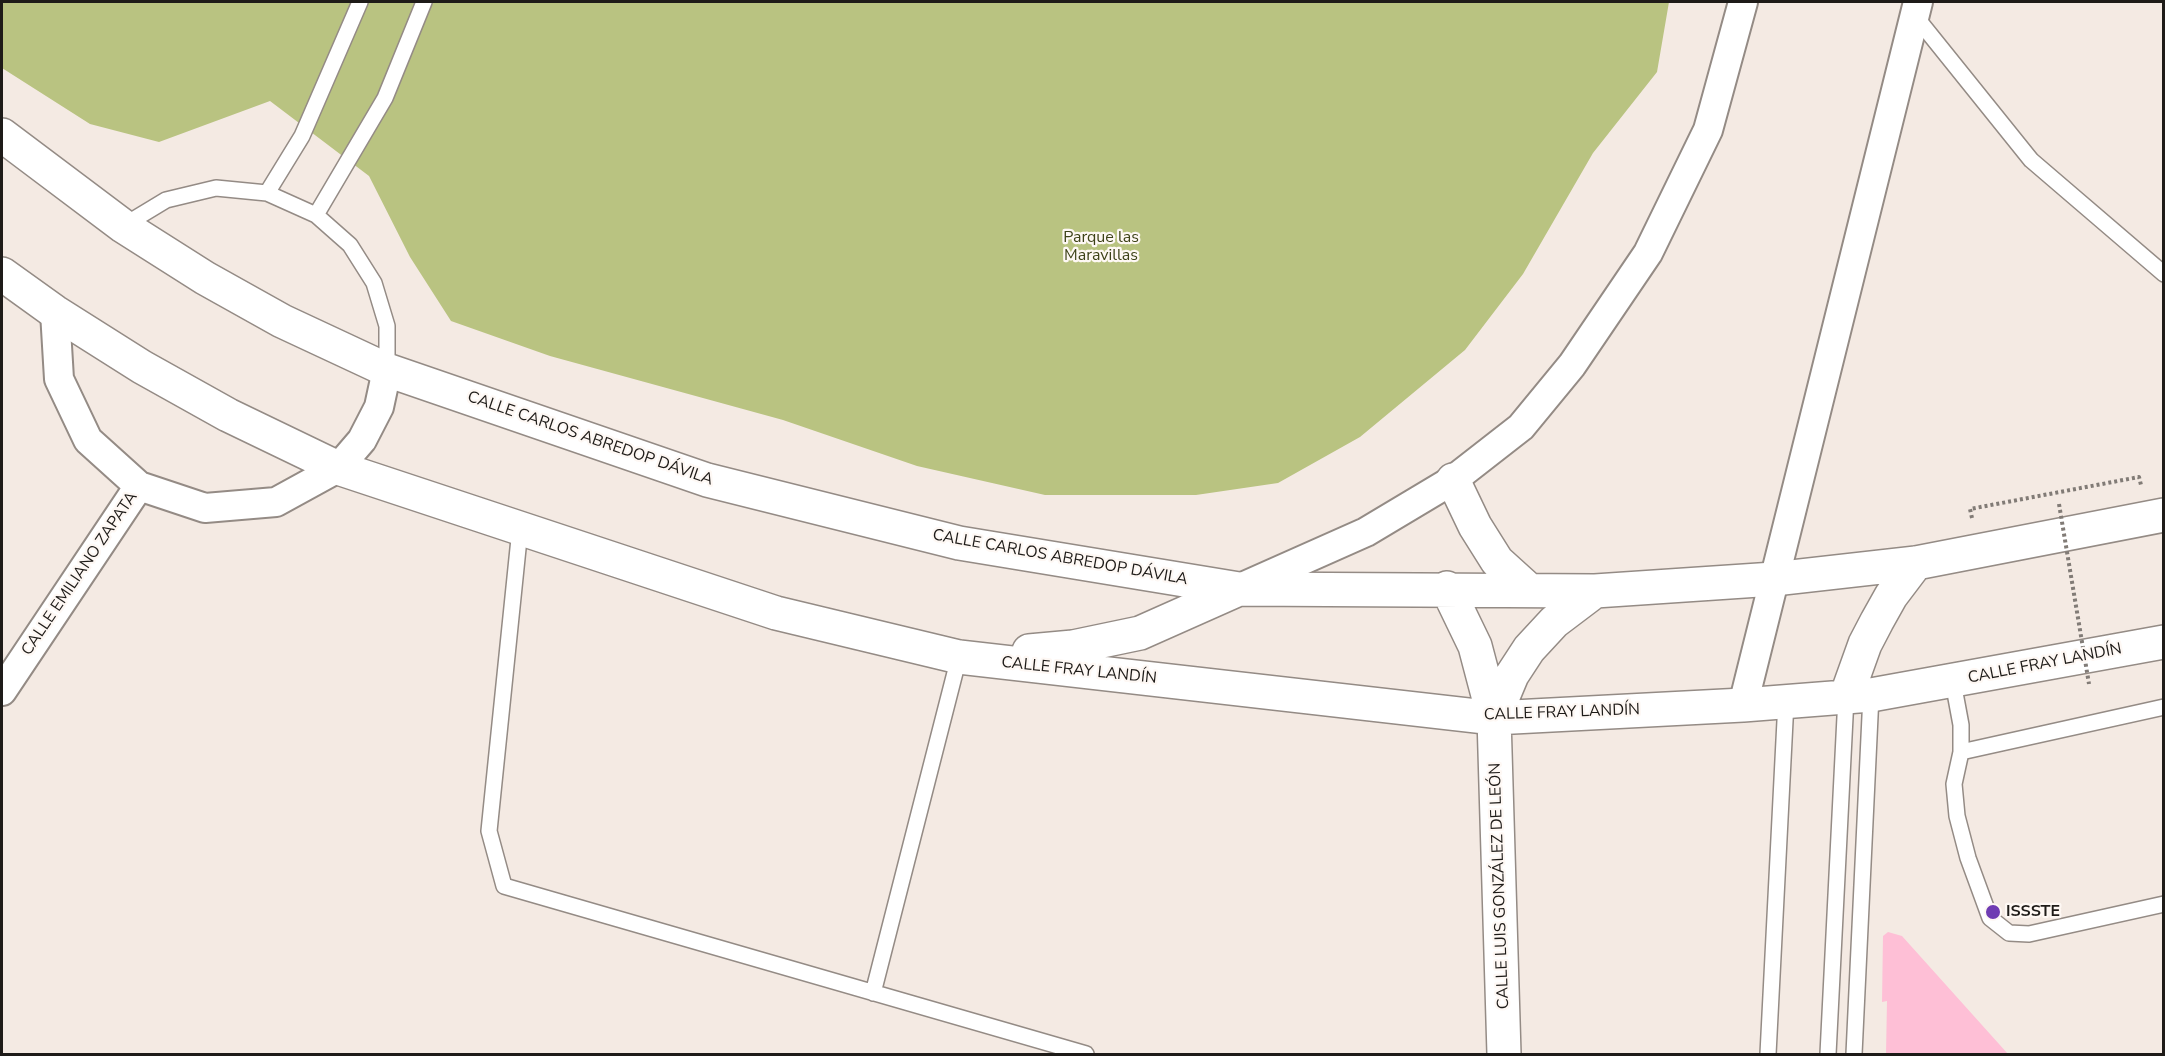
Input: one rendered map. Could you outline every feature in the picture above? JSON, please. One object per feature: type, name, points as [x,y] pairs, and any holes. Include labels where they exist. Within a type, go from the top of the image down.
[{"type":"main road","name":"CALLE CARLOS ABREDOP DÁVILA","points":[[2,135],[123,226],[205,278],[282,321],[387,370],[707,480],[958,543],[1239,589]]},
{"type":"main road","points":[[2,274],[55,312],[142,367],[219,410],[338,468],[776,613],[959,657],[1073,647],[1140,633],[1239,589],[1447,588],[1595,591],[1774,579],[1916,563],[2148,518]]},
{"type":"main road","points":[[1453,480],[1475,526],[1497,561],[1529,590]]},
{"type":"main road","points":[[1858,696],[1865,644],[1891,596],[1916,563]]},
{"type":"main road","points":[[1447,588],[1475,646],[1494,718]]},
{"type":"main road","points":[[1494,718],[1512,675],[1529,649],[1554,622],[1595,591]]},
{"type":"main road","name":"CALLE FRAY LANDÍN","points":[[959,657],[1494,718],[1743,705],[1858,696],[1953,682],[2163,642]]},
{"type":"main road","name":"CALLE LUIS GONZÁLEZ DE LEÓN","points":[[1494,718],[1504,1054]]},
{"type":"street","points":[[1239,589],[1366,532],[1453,480],[1521,427],[1572,365],[1648,253],[1708,130],[1743,2]]},
{"type":"street","points":[[1743,705],[1917,9]]},
{"type":"street","points":[[55,312],[59,379],[88,440],[139,486],[206,508],[276,502],[338,468],[362,440],[379,407],[387,370]]},
{"type":"street","name":"CALLE EMILIANO ZAPATA","points":[[2,691],[139,486]]},
{"type":"lane","points":[[267,193],[302,136],[360,2]]},
{"type":"lane","points":[[316,215],[385,98],[424,2]]},
{"type":"lane","points":[[1917,9],[2031,160],[2163,274]]},
{"type":"lane","points":[[123,226],[166,200],[216,188],[267,193],[316,215],[350,245],[374,283],[387,326],[387,370]]},
{"type":"lane","points":[[2148,518],[2163,501]]},
{"type":"lane","points":[[520,529],[489,831],[504,886],[1086,1054]]},
{"type":"lane","points":[[873,993],[959,657]]},
{"type":"lane","points":[[1953,682],[1961,725],[1961,752],[1954,784],[1956,816],[1968,858],[1990,918],[2009,933],[2045,933],[2163,904]]},
{"type":"lane","points":[[1828,1054],[1858,696]]},
{"type":"lane","points":[[1854,1054],[1858,696]]},
{"type":"lane","points":[[1768,1054],[1786,701]]},
{"type":"lane","points":[[1961,752],[2163,707]]},
{"type":"path","points":[[2059,504],[2089,684]]},
{"type":"green space","name":"Parque las Maravillas","points":[[2,2],[1669,2],[1657,72],[1593,153],[1523,274],[1465,350],[1360,437],[1278,483],[1196,495],[1045,495],[917,466],[783,420],[550,356],[451,321],[410,257],[369,176],[270,101],[159,142],[90,124],[2,68]]},
{"type":"building","points":[[1888,932],[1902,936],[2008,1054],[1886,1054],[1887,1001],[1882,1002],[1883,936]]},
{"type":"place","name":"ISSSTE","points":[[1993,912]]}]
